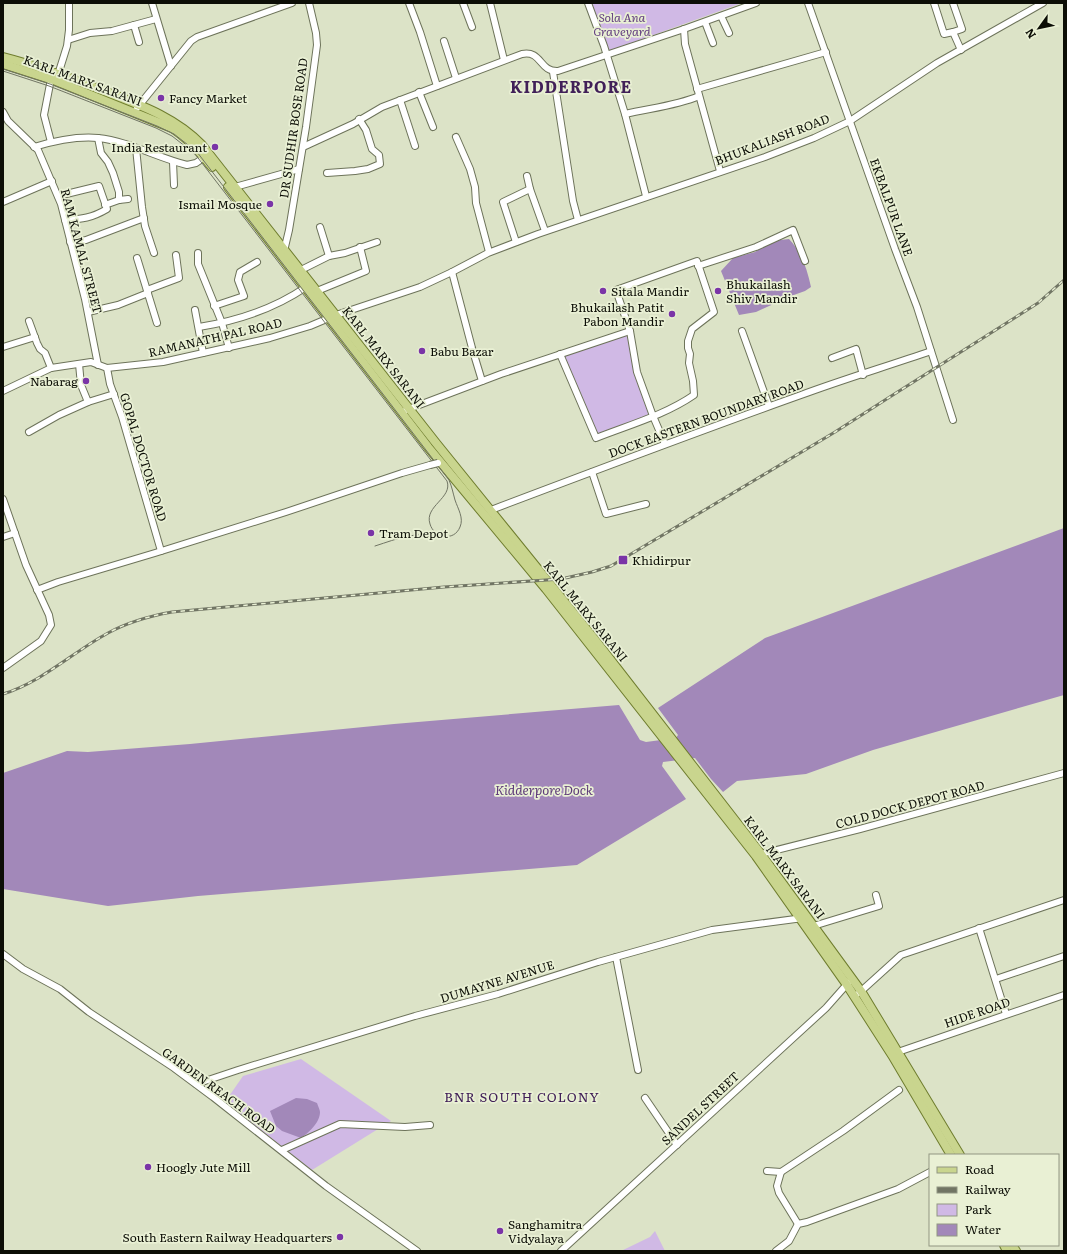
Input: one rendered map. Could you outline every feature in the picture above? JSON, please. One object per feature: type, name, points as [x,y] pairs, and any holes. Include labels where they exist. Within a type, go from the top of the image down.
[{"type":"main road","points":[[3,57],[32,65],[55,80],[139,104],[155,116]]},
{"type":"main road","name":"KARL MARX SARANI","points":[[3,64],[55,80],[135,112],[155,116],[176,123],[189,132],[202,145],[207,156],[282,252],[301,270],[317,291],[333,316],[406,410],[443,462],[491,510],[592,636],[695,774],[762,854],[804,918],[858,994],[911,1081],[959,1154]]},
{"type":"main road","points":[[282,252],[306,287],[333,316]]},
{"type":"main road","points":[[443,462],[660,729]]},
{"type":"main road","points":[[695,774],[804,918]]},
{"type":"main road","points":[[911,1081],[951,1154]]},
{"type":"street","points":[[51,142],[44,115],[68,40],[69,3]]},
{"type":"street","points":[[152,3],[170,66]]},
{"type":"street","points":[[135,112],[139,104],[191,41],[206,32],[292,3]]},
{"type":"street","name":"DR SUDHIR BOSE ROAD","points":[[282,252],[290,230],[317,46],[316,33],[309,3]]},
{"type":"street","points":[[409,3],[437,86]]},
{"type":"street","points":[[463,3],[472,26]]},
{"type":"street","points":[[490,3],[504,60]]},
{"type":"street","points":[[588,3],[607,55],[625,114],[646,196]]},
{"type":"street","points":[[553,72],[684,30],[756,3]]},
{"type":"street","name":"EKBALPUR LANE","points":[[808,3],[917,307],[953,420]]},
{"type":"street","points":[[934,3],[944,34],[962,29],[953,3]]},
{"type":"street","name":"BHUKALIASH ROAD","points":[[452,272],[489,252],[545,231],[814,138],[850,121],[937,63],[1039,4]]},
{"type":"street","points":[[720,16],[729,33]]},
{"type":"street","points":[[68,40],[90,33],[112,31],[156,19]]},
{"type":"street","points":[[705,22],[713,42]]},
{"type":"street","points":[[134,25],[139,42]]},
{"type":"street","points":[[684,30],[685,44],[720,171]]},
{"type":"street","points":[[954,32],[961,50]]},
{"type":"street","points":[[444,41],[456,78]]},
{"type":"street","points":[[302,147],[341,130],[382,107],[504,60],[530,52],[553,72],[573,201],[578,220]]},
{"type":"street","points":[[697,89],[826,52]]},
{"type":"street","points":[[419,92],[433,127]]},
{"type":"street","points":[[625,114],[685,102],[699,96]]},
{"type":"street","points":[[400,100],[415,146]]},
{"type":"street","name":"RAM KAMAL STREET","points":[[3,112],[6,122],[38,150],[58,196],[88,312],[97,365]]},
{"type":"street","points":[[327,173],[368,169],[380,164],[379,155],[372,149],[366,130],[359,119]]},
{"type":"street","points":[[456,137],[470,169],[475,187],[476,203],[489,252]]},
{"type":"street","points":[[34,147],[51,142],[76,138],[98,138],[136,148],[174,162],[187,165],[196,163],[207,156]]},
{"type":"street","points":[[98,138],[101,153],[108,162],[113,173],[119,192],[119,200]]},
{"type":"street","points":[[136,148],[144,218],[154,253]]},
{"type":"street","points":[[174,162],[174,185]]},
{"type":"street","points":[[232,188],[299,169]]},
{"type":"street","points":[[527,176],[545,231]]},
{"type":"street","points":[[3,202],[52,181]]},
{"type":"street","points":[[58,196],[99,186],[107,209],[95,216],[82,219],[65,220]]},
{"type":"street","points":[[514,243],[503,202],[530,189]]},
{"type":"street","points":[[105,205],[119,200],[128,199]]},
{"type":"street","points":[[70,242],[86,240],[144,218]]},
{"type":"street","points":[[320,227],[329,256]]},
{"type":"street","points":[[698,266],[756,247],[793,230],[805,261]]},
{"type":"street","points":[[301,270],[329,256],[345,253],[377,242]]},
{"type":"street","points":[[317,291],[366,271],[360,247]]},
{"type":"street","points":[[198,253],[198,264],[222,323],[229,348]]},
{"type":"street","points":[[88,312],[118,305],[179,278],[176,255]]},
{"type":"street","points":[[137,258],[158,323]]},
{"type":"street","points":[[560,354],[596,438],[652,416],[684,402],[694,394],[693,380],[689,363],[690,354],[688,341],[692,329],[714,312],[697,261],[616,290],[630,331],[637,372],[652,416],[665,444]]},
{"type":"street","points":[[214,306],[244,296],[238,280],[240,272],[257,262]]},
{"type":"street","points":[[452,272],[482,381]]},
{"type":"street","name":"RAMANATH PAL ROAD","points":[[3,391],[51,368],[91,362],[107,368],[163,362],[270,338],[310,326],[333,316],[420,286],[452,272]]},
{"type":"street","points":[[199,327],[249,316],[306,287]]},
{"type":"street","points":[[195,310],[203,353]]},
{"type":"street","points":[[29,321],[40,349],[45,353],[51,368]]},
{"type":"street","points":[[406,410],[482,381],[630,331]]},
{"type":"street","points":[[742,331],[769,406]]},
{"type":"street","points":[[3,347],[35,337]]},
{"type":"street","points":[[832,358],[856,349],[863,375]]},
{"type":"street","name":"DOCK EASTERN BOUNDARY ROAD","points":[[491,510],[769,406],[931,351]]},
{"type":"street","points":[[79,364],[82,384],[88,402]]},
{"type":"street","name":"GOPAL DOCTOR ROAD","points":[[107,368],[161,551]]},
{"type":"street","points":[[29,432],[59,415],[88,402],[114,394]]},
{"type":"street","points":[[37,590],[58,582],[292,510],[402,473],[443,462]]},
{"type":"street","points":[[592,472],[606,514],[646,504]]},
{"type":"street","points":[[3,499],[26,564],[49,615],[51,625],[41,641],[3,668]]},
{"type":"street","points":[[3,537],[15,533]]},
{"type":"street","name":"COLD DOCK DEPOT ROAD","points":[[762,854],[860,830],[1064,773]]},
{"type":"street","points":[[810,926],[879,906],[876,895]]},
{"type":"street","points":[[858,994],[901,955],[1064,900]]},
{"type":"street","name":"DUMAYNE AVENUE","points":[[196,1084],[415,1016],[498,994],[616,957],[712,930],[804,918]]},
{"type":"street","points":[[980,928],[1006,1014]]},
{"type":"street","name":"GARDEN REACH ROAD","points":[[3,954],[23,969],[60,989],[89,1012],[196,1084],[326,1186],[417,1251]]},
{"type":"street","points":[[996,979],[1064,956]]},
{"type":"street","points":[[616,957],[638,1070]]},
{"type":"street","name":"SANDEL STREET","points":[[561,1251],[826,1008],[850,982]]},
{"type":"street","name":"HIDE ROAD","points":[[895,1053],[1064,995]]},
{"type":"street","points":[[767,1171],[781,1172],[843,1131],[899,1090]]},
{"type":"street","points":[[645,1098],[677,1145]]},
{"type":"street","points":[[282,1150],[340,1124],[405,1127],[430,1125]]},
{"type":"street","points":[[781,1172],[777,1186],[778,1193],[798,1224]]},
{"type":"street","points":[[776,1251],[789,1241],[798,1224],[898,1189],[929,1173]]},
{"type":"green space","name":"Sola Ana Graveyard","points":[[592,3],[742,3],[609,51]]},
{"type":"green space","points":[[628,334],[650,416],[597,436],[563,355]]},
{"type":"green space","points":[[301,1059],[391,1121],[312,1170],[225,1102],[243,1076]]},
{"type":"green space","points":[[655,1231],[665,1251],[621,1251],[650,1237]]},
{"type":"water","points":[[789,239],[794,244],[803,262],[811,287],[756,312],[739,315],[721,271],[733,258],[755,252],[764,246],[780,240]]},
{"type":"water","name":"Kidderpore Dock","points":[[1064,528],[1064,695],[873,750],[806,774],[737,781],[723,792],[695,758],[663,762],[662,766],[686,799],[577,865],[198,896],[108,906],[3,889],[3,773],[67,751],[88,752],[190,744],[394,724],[619,705],[640,740],[646,742],[676,738],[678,735],[658,708],[765,638]]},
{"type":"water","points":[[296,1098],[307,1099],[317,1103],[320,1111],[316,1124],[301,1138],[282,1131],[276,1126],[270,1111]]},
{"type":"tram line","points":[[3,69],[50,84],[157,126],[174,134],[197,152],[449,480],[461,517],[461,524],[457,532],[449,536],[440,535],[432,529],[430,524],[429,518],[431,512],[446,492],[448,487],[447,481],[195,154],[172,136],[156,128],[49,86],[3,71]]},
{"type":"tram line","points":[[375,546],[413,535],[439,536]]},
{"type":"railway","points":[[3,694],[31,682],[116,629],[139,620],[172,612],[444,587],[561,579],[611,566],[835,432],[1038,303],[1064,280]]},
{"type":"place","name":"Fancy Market","points":[[161,98]]},
{"type":"place","name":"India Restaurant","points":[[215,147]]},
{"type":"place","name":"Ismail Mosque","points":[[270,204]]},
{"type":"place","name":"Sitala Mandir","points":[[603,291]]},
{"type":"place","name":"Bhukailash Shiv Mandir","points":[[718,291]]},
{"type":"place","name":"Bhukailash Patit Pabon Mandir","points":[[672,314]]},
{"type":"place","name":"Babu Bazar","points":[[422,351]]},
{"type":"place","name":"Nabarag","points":[[86,381]]},
{"type":"place","name":"Tram Depot","points":[[371,533]]},
{"type":"place","name":"Khidirpur","points":[[623,560]]},
{"type":"place","name":"Hoogly Jute Mill","points":[[148,1167]]},
{"type":"place","name":"Sanghamitra Vidyalaya","points":[[500,1231]]},
{"type":"place","name":"South Eastern Railway Headquarters","points":[[340,1237]]},
{"type":"district","name":"KIDDERPORE","points":[[571,86]]},
{"type":"district","name":"BNR SOUTH COLONY","points":[[522,1096]]}]
